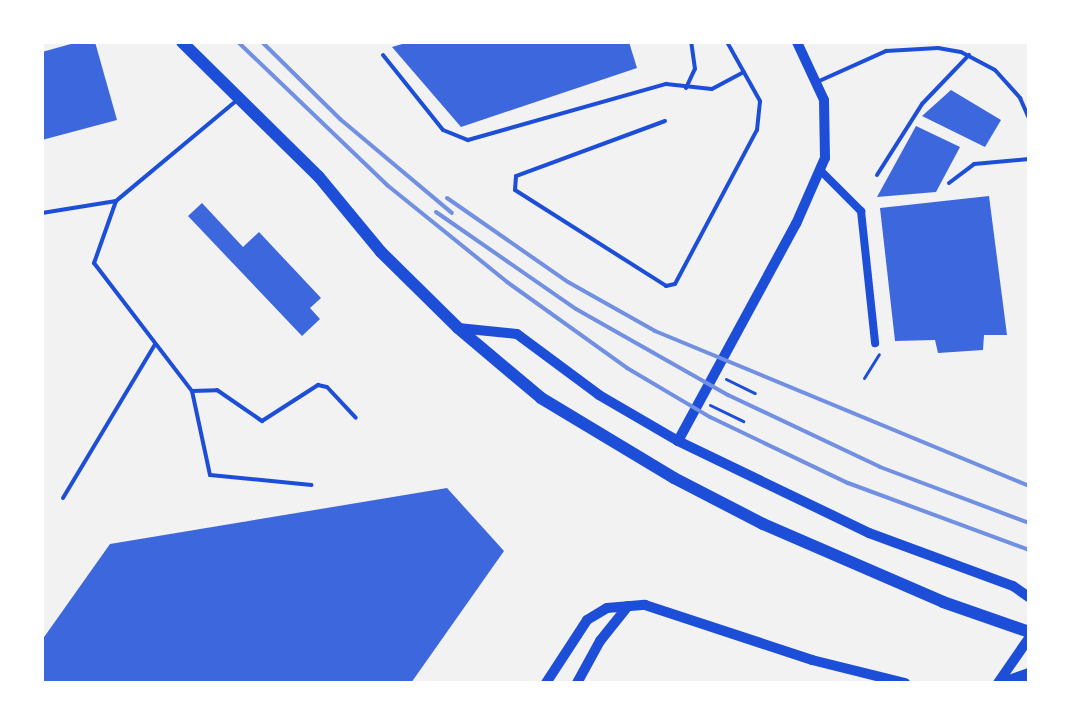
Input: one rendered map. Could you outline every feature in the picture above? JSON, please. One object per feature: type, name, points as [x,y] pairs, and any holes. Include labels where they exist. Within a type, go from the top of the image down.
[{"type":"main road","points":[[182,42],[241,97],[458,328],[541,398],[674,478],[827,554],[1029,632]]},
{"type":"main road","points":[[1001,683],[1029,674]]},
{"type":"street","points":[[678,441],[821,171],[828,132],[817,82],[797,42]]},
{"type":"street","points":[[821,171],[861,211],[875,343]]},
{"type":"street","points":[[458,328],[517,334],[599,395],[678,441],[829,515],[1013,586],[1029,597]]},
{"type":"street","points":[[546,683],[580,626],[607,608],[628,606],[659,608],[812,660],[905,683]]},
{"type":"street","points":[[577,683],[600,641],[628,606]]},
{"type":"street","points":[[1001,683],[1029,638]]},
{"type":"lane","points":[[686,88],[696,58],[691,42]]},
{"type":"lane","points":[[665,121],[516,176],[515,190],[666,286],[675,284],[757,130],[760,101],[727,42]]},
{"type":"lane","points":[[817,82],[886,51],[922,44],[969,55],[995,70],[1020,98],[1029,118]]},
{"type":"lane","points":[[383,55],[443,130],[468,140],[666,84],[712,89],[744,72]]},
{"type":"lane","points":[[877,175],[922,104],[969,55]]},
{"type":"lane","points":[[42,213],[116,201],[241,97]]},
{"type":"lane","points":[[949,183],[974,164],[1029,159]]},
{"type":"lane","points":[[116,201],[94,263],[192,391],[210,475],[312,485]]},
{"type":"lane","points":[[63,498],[155,344]]},
{"type":"lane","points":[[192,391],[217,390],[262,421],[318,385],[327,387],[356,418]]},
{"type":"path","points":[[864,378],[880,357],[875,343]]},
{"type":"path","points":[[715,373],[755,393]]},
{"type":"path","points":[[700,400],[743,421]]},
{"type":"building","points":[[78,42],[95,42],[117,120],[42,140],[42,52]]},
{"type":"building","points":[[409,42],[629,42],[637,68],[461,127],[392,47]]},
{"type":"building","points":[[951,90],[1001,120],[985,147],[922,116]]},
{"type":"building","points":[[916,126],[960,147],[936,192],[877,197]]},
{"type":"building","points":[[989,196],[1007,335],[984,335],[983,350],[938,353],[935,340],[895,341],[880,208]]},
{"type":"building","points":[[202,203],[243,247],[259,232],[321,298],[310,308],[320,319],[302,336],[188,216]]},
{"type":"building","points":[[447,488],[504,551],[411,683],[42,683],[42,640],[110,544]]},
{"type":"railway","points":[[238,42],[387,185],[507,282],[627,368],[710,417],[848,483],[1029,550]]},
{"type":"railway","points":[[262,42],[340,119],[452,213]]},
{"type":"railway","points":[[447,198],[568,282],[655,331],[1029,486]]},
{"type":"railway","points":[[436,212],[576,309],[728,395],[880,467],[1029,523]]}]
